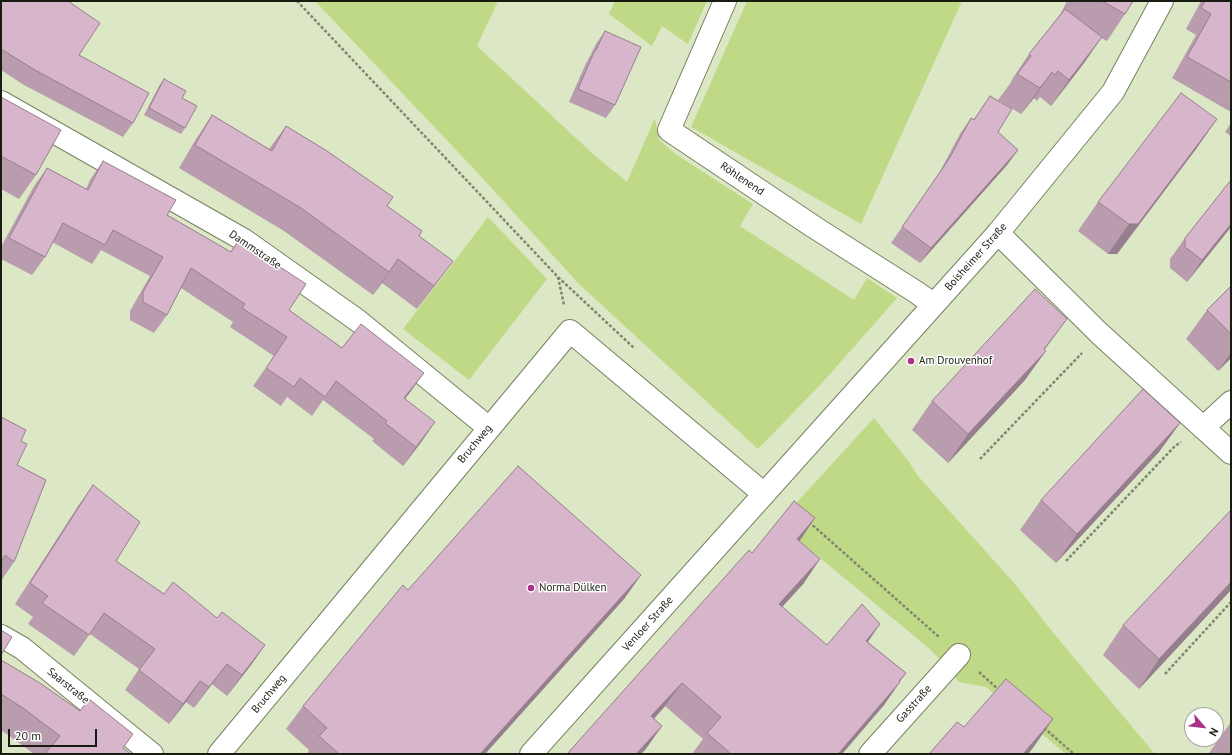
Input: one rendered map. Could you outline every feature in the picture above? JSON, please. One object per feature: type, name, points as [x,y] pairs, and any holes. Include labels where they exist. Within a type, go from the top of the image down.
[{"type":"street","name":"Röhlenend","points":[[725,1],[669,130],[933,304]]},
{"type":"street","name":"Boisheimer Straße","points":[[764,494],[998,233],[1113,92],[1162,1]]},
{"type":"street","name":"Dammstraße","points":[[1,102],[244,240],[357,320],[489,428]]},
{"type":"street","points":[[998,233],[1100,334],[1231,453]]},
{"type":"street","name":"Bruchweg","points":[[219,754],[570,331],[764,494]]},
{"type":"street","points":[[1203,428],[1231,402]]},
{"type":"street","name":"Venloer Straße","points":[[531,754],[764,494]]},
{"type":"street","name":"Saarstraße","points":[[1,636],[22,648],[152,754]]},
{"type":"street","name":"Gasstraße","points":[[870,754],[959,655]]},
{"type":"path","points":[[297,1],[558,277],[637,350]]},
{"type":"path","points":[[980,459],[1100,334]]},
{"type":"path","points":[[1066,561],[1175,446],[1203,428]]},
{"type":"path","points":[[804,518],[1005,694]]},
{"type":"path","points":[[1165,674],[1231,602]]},
{"type":"path","points":[[1039,724],[1074,754]]},
{"type":"green space","points":[[315,1],[498,1],[477,46],[594,155],[627,182],[655,118],[659,140],[677,155],[753,204],[740,226],[854,300],[867,278],[897,298],[823,382],[758,449],[579,284],[475,170]]},
{"type":"green space","points":[[615,1],[707,1],[688,44],[662,26],[652,46],[609,14]]},
{"type":"green space","points":[[747,1],[962,1],[861,224],[691,127]]},
{"type":"green space","points":[[488,217],[547,279],[469,380],[403,329]]},
{"type":"green space","points":[[874,418],[909,462],[918,476],[1015,584],[1055,635],[1155,754],[1066,754],[986,687],[959,682],[932,651],[778,523]]},
{"type":"building","points":[[1,1],[68,1],[100,23],[79,55],[149,93],[133,123],[35,70],[1,49]]},
{"type":"building","points":[[1102,1],[1133,1],[1125,14]]},
{"type":"building","points":[[1205,1],[1231,1],[1231,82],[1187,57],[1211,14],[1201,8]]},
{"type":"building","points":[[1065,9],[1102,37],[1069,80],[1058,71],[1055,75],[1052,72],[1040,88],[1017,74],[1031,56],[1029,54]]},
{"type":"building","points":[[605,31],[641,47],[615,105],[578,89]]},
{"type":"building","points":[[164,79],[186,91],[182,98],[197,106],[185,128],[149,108]]},
{"type":"building","points":[[1181,93],[1217,119],[1138,224],[1129,224],[1098,202]]},
{"type":"building","points":[[990,96],[1012,109],[998,132],[1018,150],[931,248],[902,227],[949,159],[971,118],[974,120]]},
{"type":"building","points":[[1,97],[61,130],[36,175],[1,156]]},
{"type":"building","points":[[212,115],[272,151],[286,126],[327,151],[393,197],[387,206],[422,231],[419,236],[453,261],[434,286],[398,259],[389,272],[301,208],[195,145]]},
{"type":"building","points":[[103,161],[176,200],[167,215],[231,252],[239,240],[306,284],[289,310],[342,348],[361,324],[424,373],[404,398],[435,422],[416,447],[385,423],[387,421],[336,381],[325,397],[300,378],[294,387],[266,368],[287,337],[242,308],[245,304],[191,268],[167,315],[143,302],[143,292],[163,257],[113,230],[105,245],[63,223],[45,257],[9,238],[47,168],[88,190]]},
{"type":"building","points":[[1231,180],[1231,224],[1202,260],[1185,247],[1185,238]]},
{"type":"building","points":[[1231,286],[1231,334],[1207,310]]},
{"type":"building","points":[[1035,289],[1067,319],[1044,349],[1046,351],[968,434],[932,401]]},
{"type":"building","points":[[1143,389],[1180,423],[1077,534],[1041,500]]},
{"type":"building","points":[[1,417],[26,430],[21,441],[27,444],[17,465],[46,480],[14,562],[5,555],[1,563]]},
{"type":"building","points":[[518,466],[641,575],[480,754],[339,754],[319,736],[327,728],[303,706],[403,585],[408,590]]},
{"type":"building","points":[[93,485],[140,522],[116,561],[164,594],[173,582],[217,618],[222,612],[265,645],[242,675],[227,664],[209,687],[200,681],[183,704],[139,670],[155,649],[104,613],[89,635],[42,603],[48,596],[30,583]]},
{"type":"building","points":[[794,501],[815,518],[797,539],[820,559],[779,604],[827,645],[862,604],[880,624],[866,641],[906,673],[838,754],[731,754],[707,733],[721,717],[682,683],[651,716],[662,726],[636,754],[567,754],[749,550],[752,553]]},
{"type":"building","points":[[1231,510],[1231,582],[1159,659],[1123,625]]},
{"type":"building","points":[[1,630],[12,637],[1,655]]},
{"type":"building","points":[[1,660],[40,683],[80,711],[89,699],[133,734],[123,748],[131,754],[45,754],[60,736],[23,708],[1,694]]},
{"type":"building","points":[[1006,679],[1053,719],[1023,754],[929,754],[957,722],[964,727]]},
{"type":"place","name":"Am Drouvenhof","points":[[911,361]]},
{"type":"place","name":"Norma Dülken","points":[[531,588]]}]
